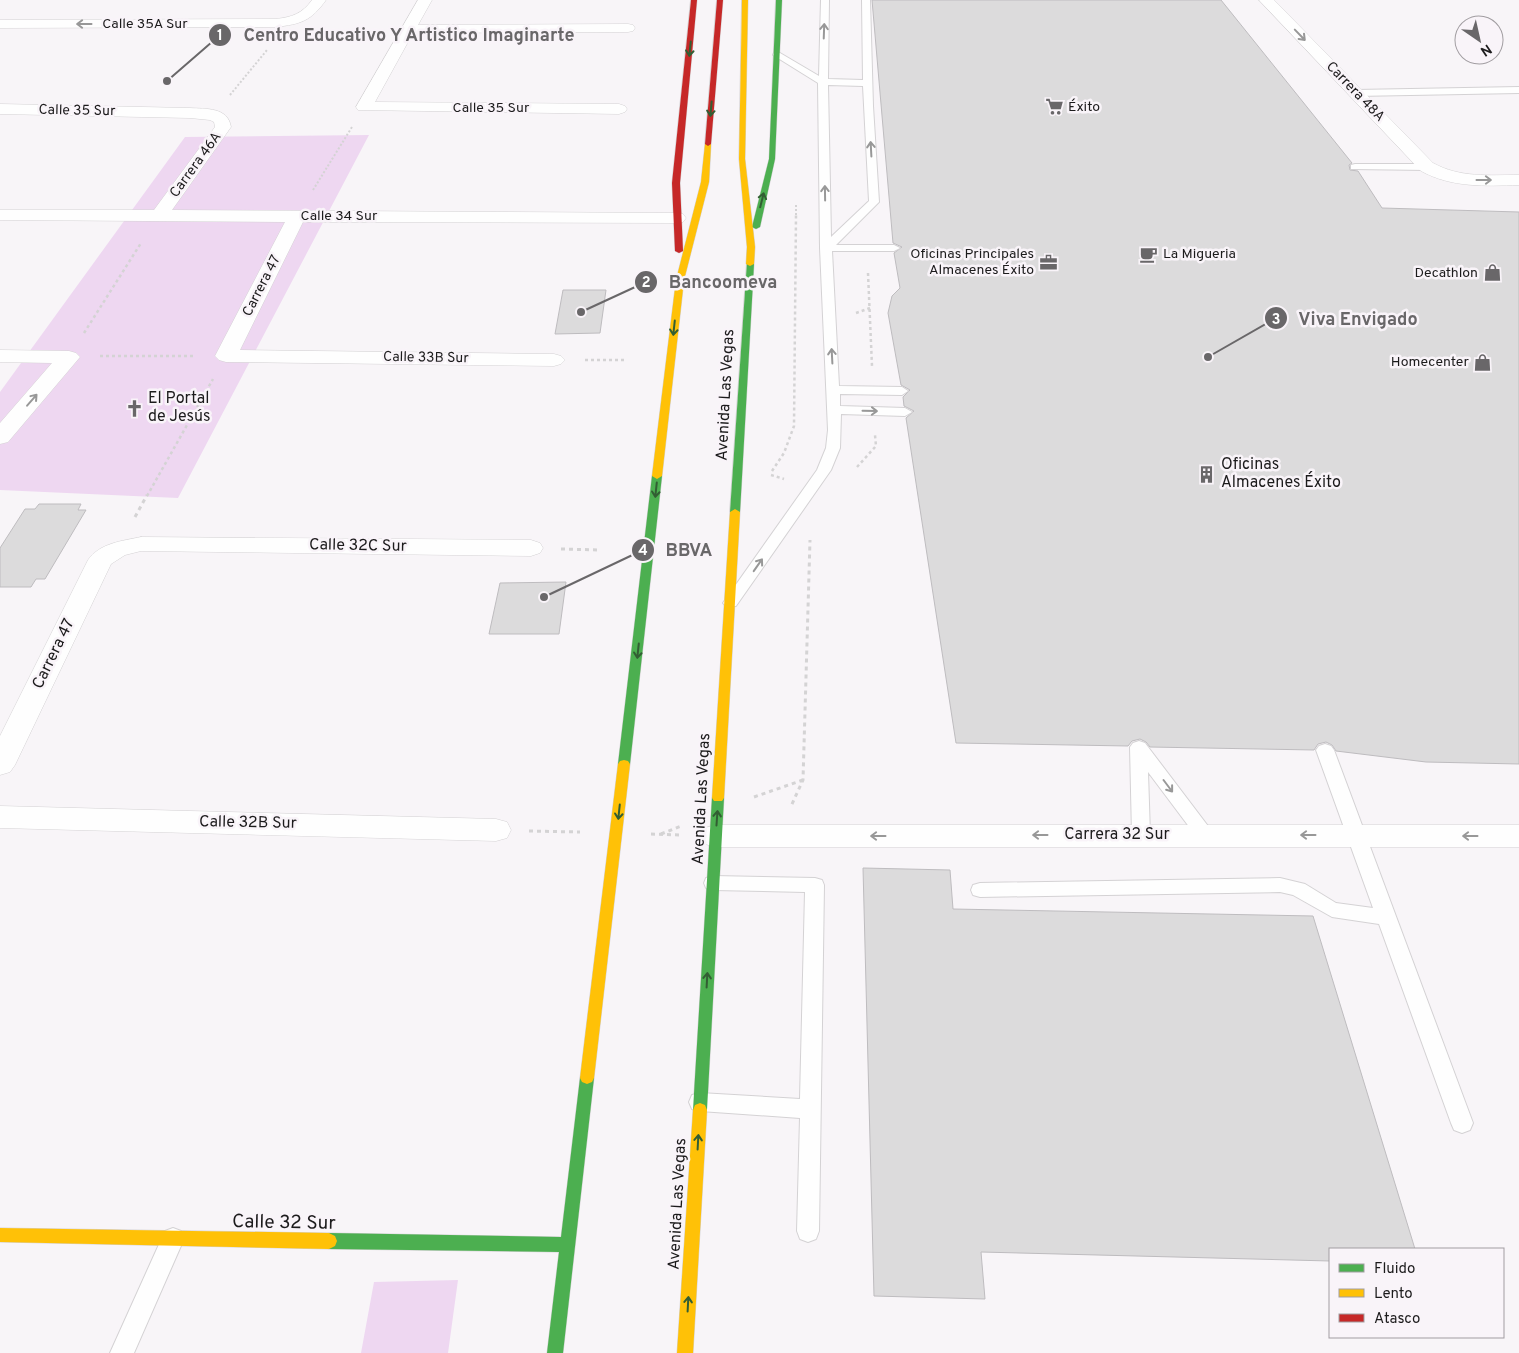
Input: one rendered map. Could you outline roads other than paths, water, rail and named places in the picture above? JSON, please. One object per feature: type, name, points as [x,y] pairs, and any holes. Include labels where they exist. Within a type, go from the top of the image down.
[{"type":"main road","points":[[555,1353],[680,280],[705,182],[720,0]]},
{"type":"main road","name":"Avenida Las Vegas","points":[[685,1353],[751,248],[742,159],[745,0]]},
{"type":"main road","points":[[764,0],[779,2]]},
{"type":"main road","points":[[680,280],[676,183],[698,1]]},
{"type":"main road","name":"Avenida Las Vegas","points":[[751,248],[772,159],[779,2]]},
{"type":"main road","name":"Calle 32 Sur","points":[[0,1235],[568,1245]]},
{"type":"street","name":"Calle 35A Sur","points":[[0,24],[276,23],[304,18],[311,13],[319,0]]},
{"type":"street","points":[[407,29],[425,0]]},
{"type":"street","name":"Carrera 48A","points":[[1266,0],[1427,166],[1435,172],[1448,177],[1476,180],[1519,180]]},
{"type":"street","points":[[407,29],[628,28]]},
{"type":"street","name":"Calle 35 Sur","points":[[407,29],[364,107],[619,108]]},
{"type":"street","name":"Calle 35 Sur","points":[[0,109],[214,115]]},
{"type":"street","name":"Carrera 46A","points":[[159,216],[223,127],[222,120],[214,115]]},
{"type":"street","name":"Calle 34 Sur","points":[[0,215],[677,218]]},
{"type":"street","name":"Carrera 47","points":[[226,356],[297,216]]},
{"type":"street","points":[[0,356],[69,357],[0,437]]},
{"type":"street","name":"Calle 33B Sur","points":[[226,356],[554,360]]},
{"type":"street","name":"Calle 32C Sur","points":[[116,550],[141,544],[530,548]]},
{"type":"street","name":"Carrera 47","points":[[0,765],[101,560],[116,550]]},
{"type":"street","name":"Calle 32B Sur","points":[[0,817],[496,830]]},
{"type":"street","name":"Carrera 32 Sur","points":[[716,836],[1519,836]]},
{"type":"lane","points":[[730,605],[824,470],[834,448],[834,390],[826,248],[823,82],[825,0]]},
{"type":"lane","points":[[826,248],[874,202],[866,0]]},
{"type":"lane","points":[[777,56],[823,82],[868,83]]},
{"type":"lane","points":[[1356,93],[1519,90]]},
{"type":"lane","points":[[1355,167],[1427,166]]},
{"type":"lane","points":[[826,248],[894,248]]},
{"type":"lane","points":[[834,390],[902,391]]},
{"type":"lane","points":[[834,410],[905,412]]},
{"type":"lane","points":[[1141,835],[1139,747],[1206,835]]},
{"type":"lane","points":[[1325,750],[1462,1122]]},
{"type":"lane","points":[[713,883],[815,885],[808,1231]]},
{"type":"lane","points":[[980,890],[1280,885],[1298,889],[1332,910],[1387,917]]},
{"type":"lane","points":[[700,1102],[810,1109]]},
{"type":"lane","points":[[122,1353],[173,1238]]},
{"type":"place","name":"Centro Educativo Y Artistico Imaginarte","points":[[167,81]]},
{"type":"place","name":"Éxito","points":[[1054,107]]},
{"type":"place","name":"La Migueria","points":[[1149,254]]},
{"type":"place","name":"Oficinas Principales Almacenes Éxito","points":[[1048,262]]},
{"type":"place","name":"Decathlon","points":[[1492,273]]},
{"type":"place","name":"Bancoomeva","points":[[581,312]]},
{"type":"place","name":"Viva Envigado","points":[[1208,357]]},
{"type":"place","name":"Homecenter","points":[[1483,362]]},
{"type":"place","name":"El Portal de Jesús","points":[[134,408]]},
{"type":"place","name":"Oficinas Almacenes Éxito","points":[[1207,474]]},
{"type":"place","name":"BBVA","points":[[544,597]]}]
